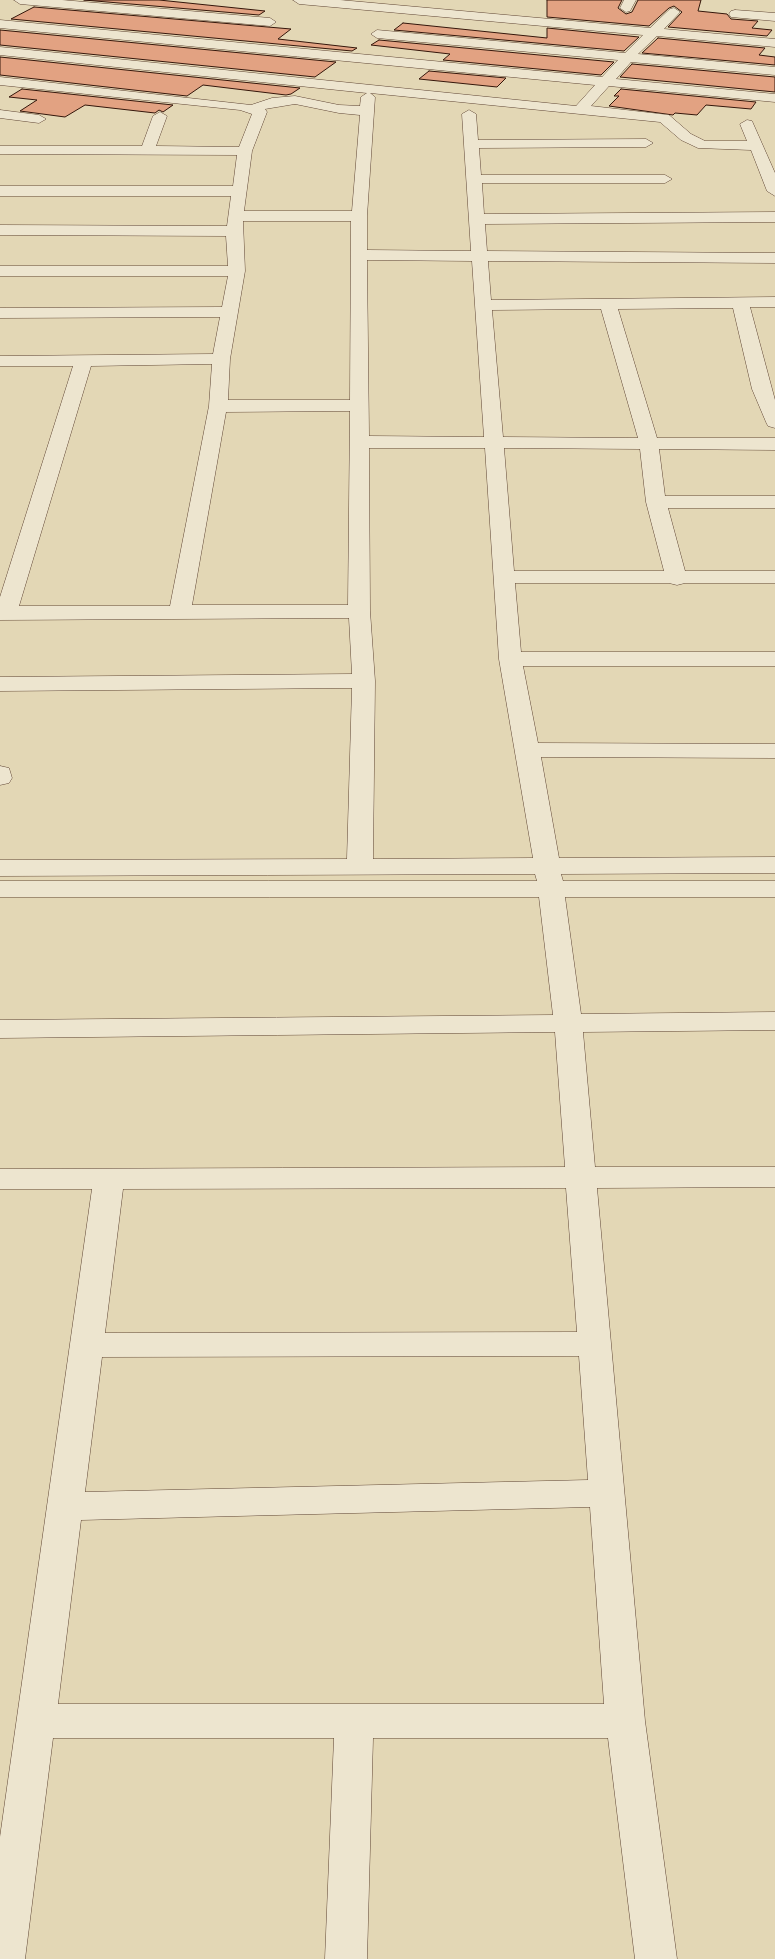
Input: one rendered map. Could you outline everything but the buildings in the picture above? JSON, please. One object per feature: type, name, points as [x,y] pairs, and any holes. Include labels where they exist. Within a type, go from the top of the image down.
[{"type":"street","points":[[20,0],[270,22]]},
{"type":"street","points":[[130,37],[186,0]]},
{"type":"street","points":[[299,0],[775,43]]},
{"type":"street","points":[[421,0],[435,12]]},
{"type":"street","points":[[317,85],[407,10]]},
{"type":"street","points":[[4,54],[579,112],[628,56],[674,12]]},
{"type":"street","points":[[735,14],[775,17]]},
{"type":"street","points":[[0,24],[775,98]]},
{"type":"street","points":[[4,54],[50,29]]},
{"type":"street","points":[[370,40],[628,56],[775,71]]},
{"type":"street","points":[[0,82],[242,106],[260,112],[245,152],[235,223],[237,271],[231,312],[221,358],[218,406],[180,612]]},
{"type":"street","points":[[252,109],[272,102],[295,100],[339,109],[368,104],[359,216],[358,611],[364,681],[360,866]]},
{"type":"street","points":[[581,109],[664,118],[669,124],[694,142],[703,145],[756,146]]},
{"type":"street","points":[[0,114],[38,119]]},
{"type":"street","points":[[469,114],[510,658],[528,750],[568,1023],[625,1721],[656,1959]]},
{"type":"street","points":[[147,151],[160,116]]},
{"type":"street","points":[[669,124],[645,126],[641,129],[640,133],[665,179],[677,218]]},
{"type":"street","points":[[747,124],[775,191]]},
{"type":"street","points":[[471,144],[646,143]]},
{"type":"street","points":[[0,150],[245,152]]},
{"type":"street","points":[[474,179],[665,179]]},
{"type":"street","points":[[0,191],[240,191]]},
{"type":"street","points":[[0,230],[235,223],[359,216]]},
{"type":"street","points":[[477,219],[775,217]]},
{"type":"street","points":[[359,255],[775,258]]},
{"type":"street","points":[[0,271],[237,271]]},
{"type":"street","points":[[740,302],[768,389],[775,422]]},
{"type":"street","points":[[484,305],[775,302]]},
{"type":"street","points":[[608,304],[649,443],[656,502],[677,579]]},
{"type":"street","points":[[0,313],[231,312]]},
{"type":"street","points":[[0,361],[221,358]]},
{"type":"street","points":[[83,361],[3,613],[358,611]]},
{"type":"street","points":[[218,406],[359,406]]},
{"type":"street","points":[[359,442],[775,444]]},
{"type":"street","points":[[656,502],[775,502]]},
{"type":"street","points":[[504,577],[677,579],[775,577]]},
{"type":"street","points":[[510,658],[775,659]]},
{"type":"street","points":[[0,684],[364,681]]},
{"type":"street","points":[[528,750],[775,751]]},
{"type":"street","points":[[0,773],[0,778]]},
{"type":"street","points":[[0,889],[548,877],[775,864]]},
{"type":"street","points":[[0,868],[360,866],[775,889]]},
{"type":"street","points":[[0,1029],[775,1021]]},
{"type":"street","points":[[0,1179],[775,1176]]},
{"type":"street","points":[[4,1959],[109,1179]]},
{"type":"street","points":[[86,1345],[594,1344]]},
{"type":"street","points":[[65,1506],[606,1493]]},
{"type":"street","points":[[346,1959],[354,1720]]},
{"type":"street","points":[[36,1721],[625,1721]]}]
